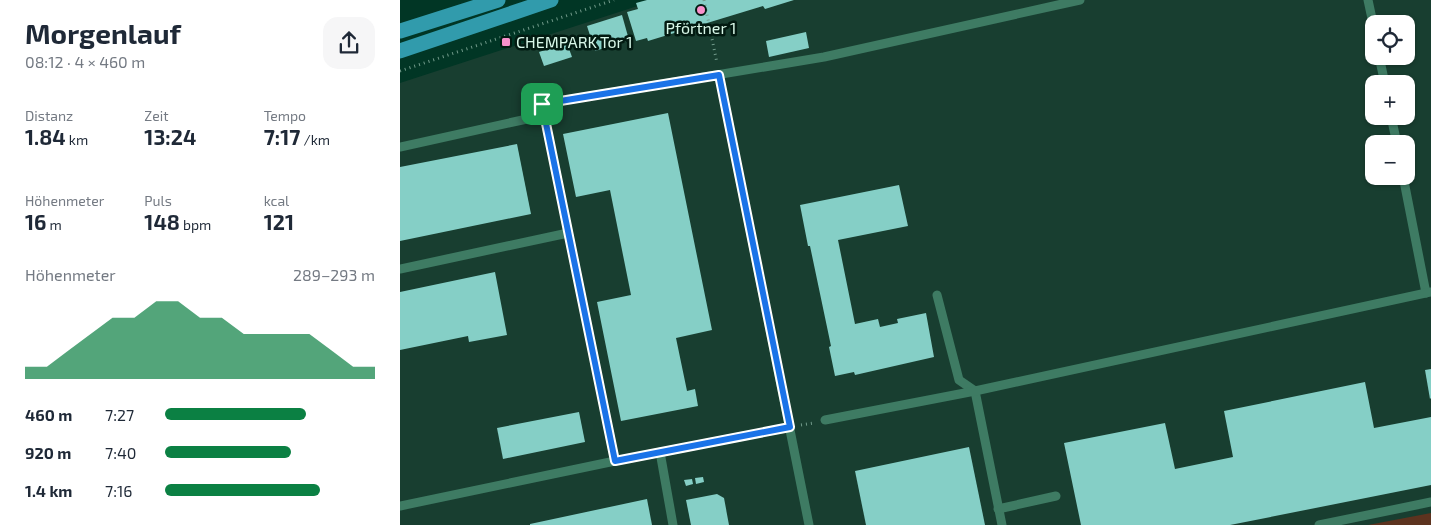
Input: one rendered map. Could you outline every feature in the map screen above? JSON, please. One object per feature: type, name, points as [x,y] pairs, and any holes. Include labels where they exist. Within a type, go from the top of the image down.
[{"type":"main road","points":[[400,31],[498,0]]},
{"type":"main road","points":[[400,51],[551,0]]},
{"type":"lane","points":[[400,147],[527,119],[542,104],[824,57],[1080,0]]},
{"type":"lane","points":[[1368,0],[1371,15]]},
{"type":"lane","points":[[719,75],[809,525]]},
{"type":"lane","points":[[542,104],[615,461]]},
{"type":"lane","points":[[825,420],[975,391],[1429,293],[1405,185]]},
{"type":"lane","points":[[400,269],[568,233]]},
{"type":"lane","points":[[936,295],[959,380],[975,391],[1002,525]]},
{"type":"lane","points":[[400,506],[790,427]]},
{"type":"lane","points":[[660,452],[673,525]]},
{"type":"lane","points":[[998,509],[1056,496]]},
{"type":"lane","points":[[1319,525],[1431,502]]},
{"type":"path","points":[[400,71],[614,0]]},
{"type":"path","points":[[704,0],[719,75]]},
{"type":"path","points":[[790,427],[825,420]]},
{"type":"shaded area","points":[[656,0],[1431,0],[1431,525],[400,525],[400,83]]},
{"type":"shaded area","points":[[1431,513],[1431,525],[1368,525]]},
{"type":"building","points":[[647,0],[794,0],[765,9],[763,6],[648,41],[647,38],[636,41],[627,12],[638,9],[636,3]]},
{"type":"building","points":[[622,15],[629,40],[595,51],[587,26]]},
{"type":"building","points":[[806,32],[809,48],[769,57],[766,41]]},
{"type":"building","points":[[567,43],[572,57],[544,66],[539,52]]},
{"type":"building","points":[[668,113],[712,330],[676,338],[687,391],[695,389],[698,406],[621,421],[597,302],[631,295],[610,190],[576,197],[563,134]]},
{"type":"building","points":[[517,144],[531,214],[400,241],[400,167]]},
{"type":"building","points":[[899,185],[908,226],[838,240],[855,324],[878,319],[880,327],[898,323],[897,319],[926,313],[934,357],[855,375],[854,372],[835,376],[829,347],[831,346],[800,205]]},
{"type":"building","points":[[495,272],[507,335],[469,342],[468,336],[400,350],[400,292]]},
{"type":"building","points":[[1431,369],[1431,398],[1430,399],[1425,370]]},
{"type":"building","points":[[1365,382],[1374,428],[1431,417],[1431,485],[1230,525],[1081,525],[1064,443],[1165,423],[1175,469],[1233,457],[1224,411]]},
{"type":"building","points":[[579,412],[585,442],[503,459],[497,428]]},
{"type":"building","points":[[969,447],[985,525],[866,525],[855,471]]},
{"type":"building","points":[[703,477],[704,482],[696,484],[695,478]]},
{"type":"building","points":[[692,479],[693,484],[686,486],[684,480]]},
{"type":"building","points":[[717,494],[724,498],[729,525],[691,525],[686,500]]},
{"type":"building","points":[[647,499],[652,525],[530,525],[530,524]]},
{"type":"place","name":"Pförtner 1","points":[[701,10]]},
{"type":"place","name":"CHEMPARK Tor 1","points":[[506,42]]},
{"type":"route","points":[[719,75],[790,427],[615,461],[542,104],[719,75]]}]
